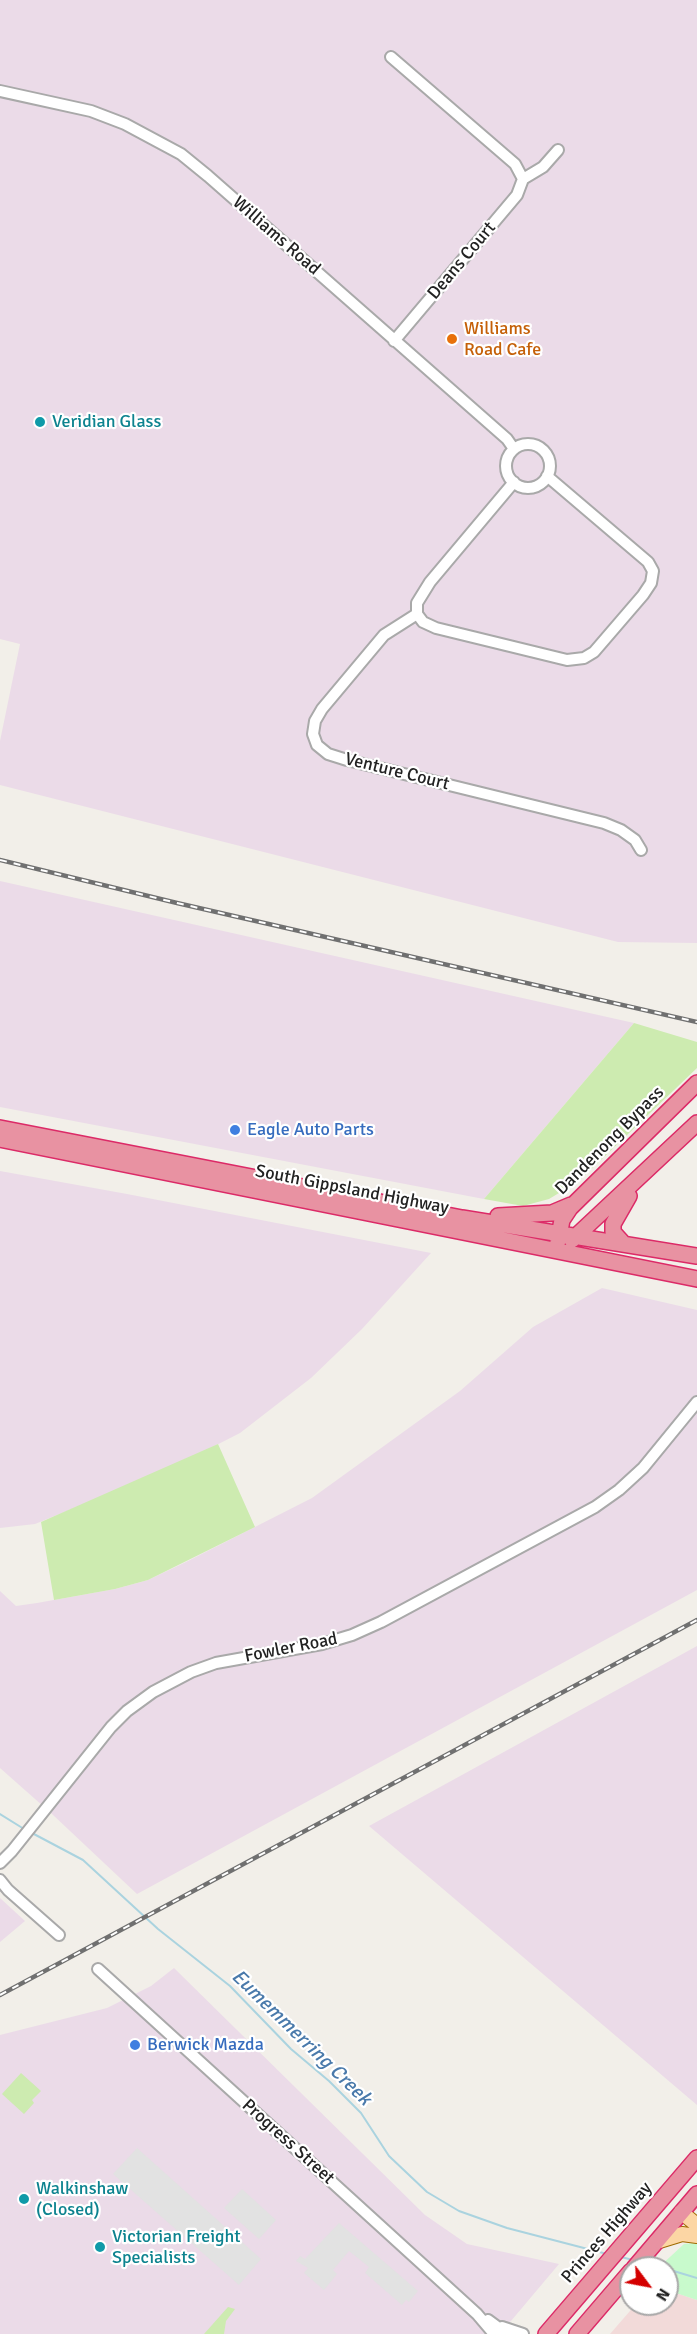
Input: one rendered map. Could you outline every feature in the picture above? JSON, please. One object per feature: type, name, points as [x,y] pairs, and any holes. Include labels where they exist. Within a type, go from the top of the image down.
[{"type":"highway","name":"Dandenong Bypass","points":[[558,1251],[559,1232],[565,1215],[575,1202],[697,1083]]},
{"type":"highway","points":[[558,1251],[697,1124]]},
{"type":"highway","name":"South Gippsland Highway","points":[[0,1128],[78,1149],[348,1203],[558,1251],[697,1279]]},
{"type":"highway","name":"South Gippsland Highway","points":[[0,1139],[78,1149]]},
{"type":"highway","points":[[628,1243],[613,1232],[614,1221],[621,1207],[652,1164]]},
{"type":"highway","points":[[462,1218],[552,1213],[575,1202]]},
{"type":"highway","name":"South Gippsland Highway","points":[[348,1203],[559,1232],[697,1256]]},
{"type":"highway","name":"Princes Highway","points":[[543,2334],[697,2158]]},
{"type":"highway","points":[[644,2256],[691,2205],[668,2192]]},
{"type":"highway","points":[[577,2334],[619,2285]]},
{"type":"main road","points":[[691,2205],[697,2225]]},
{"type":"main road","points":[[653,2245],[682,2234],[697,2236]]},
{"type":"street","points":[[391,57],[515,164],[523,179]]},
{"type":"street","name":"Williams Road","points":[[0,91],[91,111],[125,124],[165,144],[208,176],[507,439],[514,449]]},
{"type":"street","name":"Deans Court","points":[[394,341],[517,195],[523,179],[543,167],[558,150]]},
{"type":"street","points":[[528,444],[542,449],[549,462],[547,476],[543,482],[529,487],[514,482],[506,469],[509,454],[514,449],[528,444]]},
{"type":"street","points":[[514,482],[430,582],[417,603],[417,614],[423,622],[435,628],[567,660],[584,658],[594,652],[644,595],[651,583],[653,571],[648,562],[547,476]]},
{"type":"street","name":"Venture Court","points":[[417,614],[384,635],[321,708],[315,721],[313,734],[317,745],[328,754],[347,760],[604,823],[621,830],[635,840],[641,850]]},
{"type":"street","name":"Fowler Road","points":[[0,1863],[21,1841],[111,1727],[127,1711],[153,1692],[184,1675],[216,1663],[322,1644],[352,1635],[381,1622],[595,1507],[636,1476],[697,1402]]},
{"type":"street","points":[[0,1880],[8,1890],[59,1935]]},
{"type":"street","name":"Progress Street","points":[[98,1969],[477,2314],[494,2334]]},
{"type":"street","name":"Progress Street","points":[[477,2314],[507,2334]]},
{"type":"street","points":[[491,2322],[523,2334]]},
{"type":"shaded area","points":[[0,0],[697,0],[697,943],[618,942],[0,785],[0,741],[20,644],[0,639]]},
{"type":"shaded area","points":[[0,881],[634,1023],[484,1199],[0,1107]]},
{"type":"shaded area","points":[[0,1171],[431,1253],[362,1329],[311,1378],[240,1433],[193,1457],[35,1524],[0,1528]]},
{"type":"shaded area","points":[[602,1288],[697,1310],[697,1590],[137,1894],[0,1768],[0,1591],[16,1606],[37,1603],[115,1589],[148,1580],[186,1562],[312,1498],[460,1391],[533,1327]]},
{"type":"shaded area","points":[[697,1646],[697,2105],[369,1826]]},
{"type":"shaded area","points":[[0,1898],[25,1921],[0,1942]]},
{"type":"shaded area","points":[[174,1968],[425,2215],[467,2244],[559,2264],[511,2321],[494,2334],[0,2334],[0,2035],[107,2008],[151,1986]]},
{"type":"shaded area","points":[[137,2148],[261,2259],[239,2285],[113,2174]]},
{"type":"shaded area","points":[[242,2189],[276,2220],[259,2239],[224,2208]]},
{"type":"shaded area","points":[[339,2223],[418,2291],[409,2302],[406,2300],[402,2305],[365,2273],[369,2267],[349,2251],[333,2270],[337,2274],[324,2290],[304,2273],[308,2268],[296,2261],[300,2256],[305,2259]]},
{"type":"shaded area","points":[[679,2294],[697,2300],[697,2334],[610,2334],[626,2316],[679,2316]]},
{"type":"green space","points":[[634,1023],[697,1042],[697,1068],[579,1181],[549,1199],[523,1206],[484,1199]]},
{"type":"green space","points":[[218,1444],[255,1527],[148,1580],[115,1589],[54,1600],[41,1522]]},
{"type":"green space","points":[[21,2073],[41,2091],[32,2100],[34,2103],[24,2114],[2,2094]]},
{"type":"green space","points":[[684,2244],[697,2244],[697,2300],[679,2294],[679,2256],[671,2256]]},
{"type":"green space","points":[[228,2307],[235,2309],[226,2321],[224,2334],[204,2334]]},
{"type":"waterway","name":"Eumemmerring Creek","points":[[0,1814],[24,1829]]},
{"type":"waterway","name":"Eumemmerring Creek","points":[[32,1833],[83,1860],[158,1929],[230,1986],[291,2049],[329,2081],[361,2113],[389,2156],[427,2192],[459,2211],[507,2228],[607,2254]]},
{"type":"waterway","name":"Eumemmerring Creek","points":[[679,2273],[697,2278]]},
{"type":"railway","points":[[0,860],[177,903],[697,1022]]},
{"type":"railway","points":[[0,1995],[697,1620]]},
{"type":"place","name":"Williams Road Cafe","points":[[452,339]]},
{"type":"place","name":"Veridian Glass","points":[[40,422]]},
{"type":"place","name":"Eagle Auto Parts","points":[[235,1130]]},
{"type":"place","name":"Berwick Mazda","points":[[135,2045]]},
{"type":"place","name":"Walkinshaw (Closed)","points":[[24,2199]]},
{"type":"place","name":"Victorian Freight Specialists","points":[[100,2247]]}]
